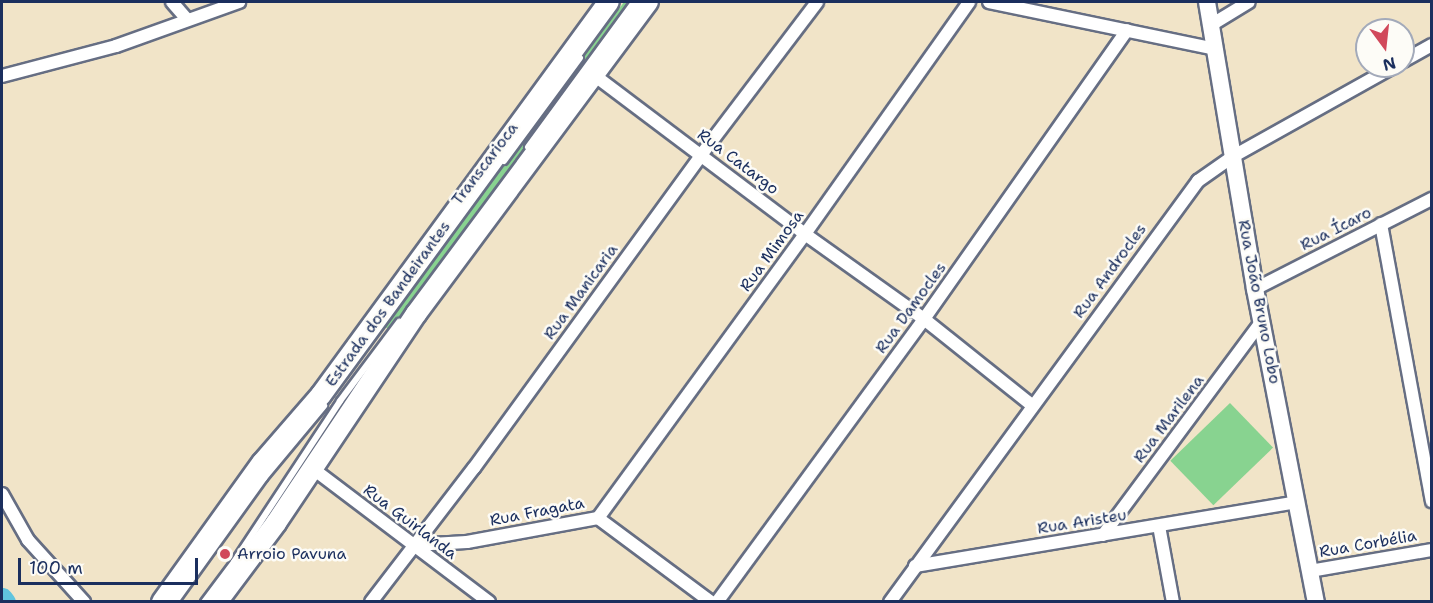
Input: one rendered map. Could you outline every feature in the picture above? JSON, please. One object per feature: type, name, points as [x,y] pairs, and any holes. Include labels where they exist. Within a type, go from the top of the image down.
[{"type":"main road","name":"Estrada dos Bandeirantes","points":[[217,602],[276,523],[416,314],[648,2]]},
{"type":"main road","name":"Estrada dos Bandeirantes","points":[[162,602],[262,463],[321,395],[603,4]]},
{"type":"street","points":[[172,2],[187,19]]},
{"type":"street","points":[[2,76],[116,46],[239,2]]},
{"type":"street","name":"Rua Manicaria","points":[[371,602],[474,468],[701,154],[817,2]]},
{"type":"street","name":"Rua Mimosa","points":[[598,518],[805,234],[969,2]]},
{"type":"street","points":[[989,2],[1216,49]]},
{"type":"street","name":"Rua João Bruno Lobo","points":[[1207,2],[1255,289],[1316,602]]},
{"type":"street","points":[[1211,25],[1250,2]]},
{"type":"street","name":"Rua Damocles","points":[[717,602],[924,319],[1127,30]]},
{"type":"street","points":[[1415,54],[1431,45]]},
{"type":"street","name":"Rua Catargo","points":[[594,75],[805,234],[924,319],[1033,406]]},
{"type":"street","name":"Rua Androcles","points":[[915,566],[1186,193],[1198,181],[1232,157],[1374,78]]},
{"type":"street","name":"Rua Ícaro","points":[[1255,289],[1431,198]]},
{"type":"street","points":[[1381,224],[1431,501]]},
{"type":"street","name":"Rua Marilena","points":[[1103,535],[1261,322]]},
{"type":"street","name":"Rua Guirlanda","points":[[312,468],[489,602]]},
{"type":"street","points":[[2,494],[28,540],[84,602]]},
{"type":"street","name":"Rua Aristeu","points":[[915,566],[1297,502]]},
{"type":"street","name":"Rua Fragata","points":[[413,545],[467,542],[598,518],[711,602]]},
{"type":"street","points":[[1160,526],[1173,602]]},
{"type":"street","name":"Rua Corbélia","points":[[1310,571],[1431,550]]},
{"type":"street","points":[[890,602],[915,566]]},
{"type":"lane","name":"Transcarioca","points":[[527,149],[634,2]]},
{"type":"lane","name":"Transcarioca","points":[[496,171],[588,47]]},
{"type":"lane","name":"Transcarioca","points":[[435,254],[489,180]]},
{"type":"lane","points":[[204,602],[234,561],[340,401],[401,319]]},
{"type":"lane","points":[[176,602],[264,478],[329,399]]},
{"type":"green space","points":[[624,2],[634,2],[395,333],[385,327]]},
{"type":"green space","points":[[1230,403],[1273,448],[1213,505],[1170,461]]},
{"type":"waterway","name":"Arroio Pavuna","points":[[2,598],[5,602]]},
{"type":"place","name":"Arroio Pavuna","points":[[225,554]]}]
